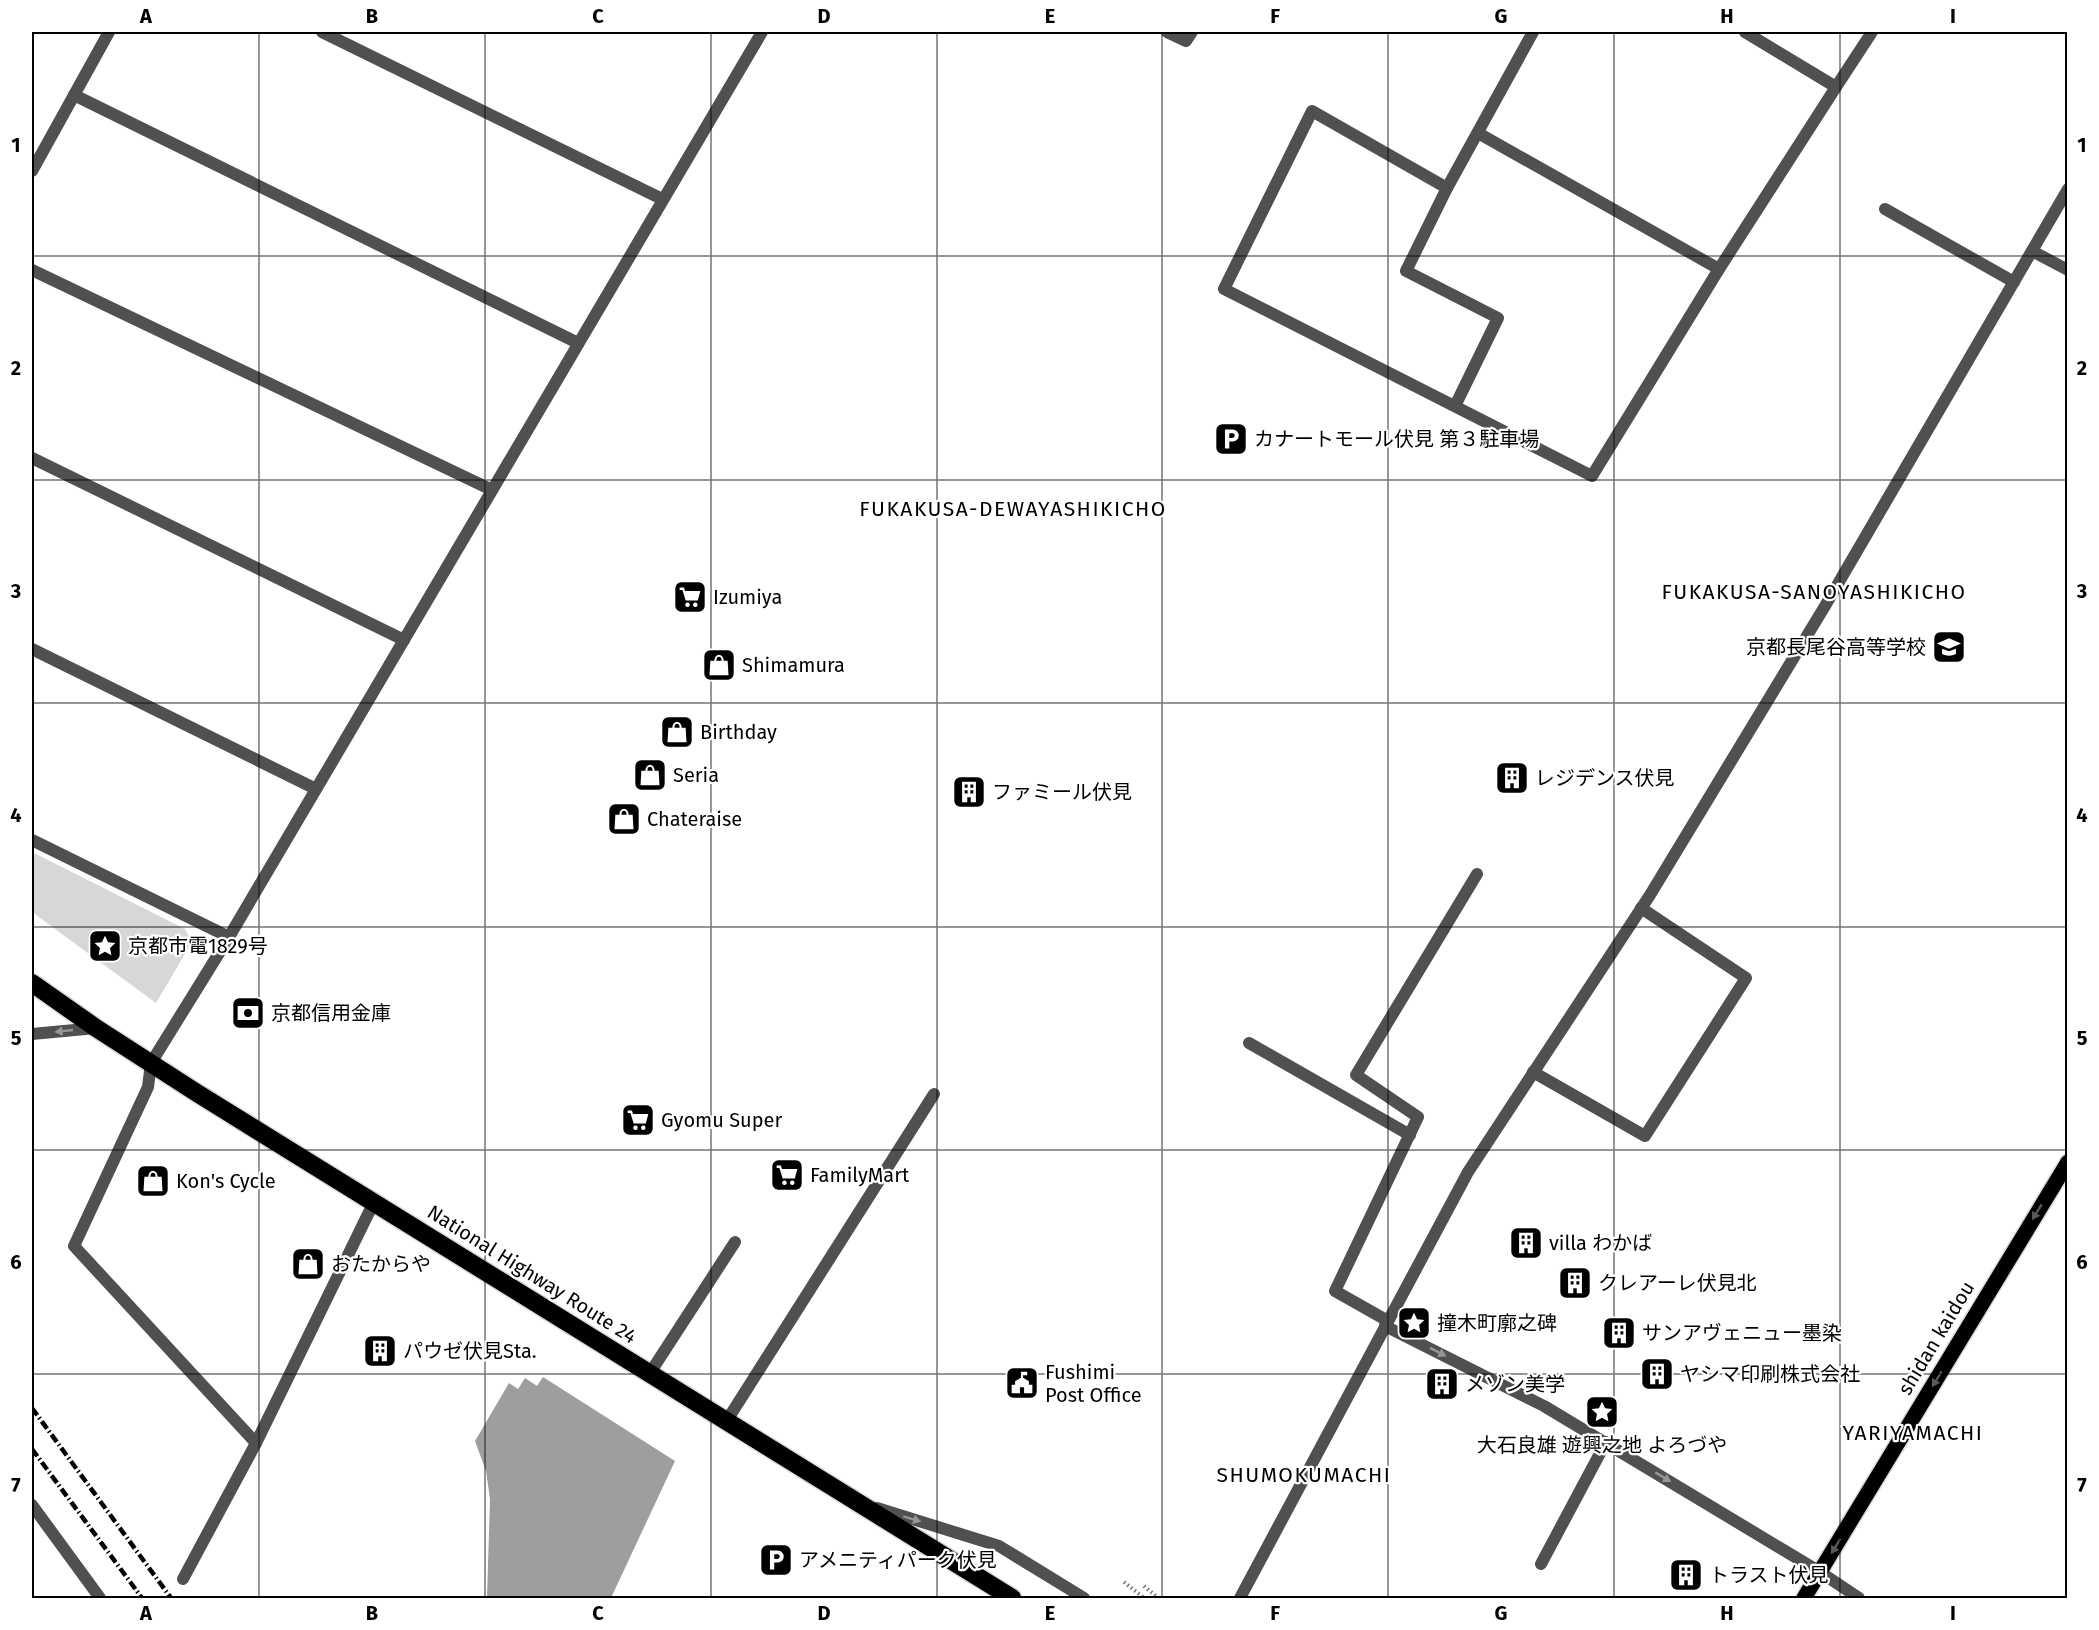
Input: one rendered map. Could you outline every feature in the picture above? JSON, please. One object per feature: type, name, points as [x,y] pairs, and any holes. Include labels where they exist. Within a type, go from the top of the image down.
[{"type":"highway","name":"National Highway Route 24","points":[[32,983],[151,1063],[1012,1599]]},
{"type":"main road","name":"shidan kaidou","points":[[1804,1599],[2067,1162]]},
{"type":"street","points":[[32,171],[109,32]]},
{"type":"street","points":[[322,32],[663,199]]},
{"type":"street","points":[[256,1443],[74,1246],[148,1087],[151,1063],[229,937],[762,32]]},
{"type":"street","points":[[1167,32],[1186,41],[1192,32]]},
{"type":"street","points":[[1455,406],[1498,318],[1406,271],[1447,188],[1533,32]]},
{"type":"street","points":[[1744,32],[1836,87]]},
{"type":"street","points":[[1447,188],[1312,111],[1224,288],[1592,476],[1719,269],[1872,32]]},
{"type":"street","points":[[74,95],[578,344]]},
{"type":"street","points":[[1478,133],[1719,269]]},
{"type":"street","points":[[1240,1599],[1468,1172],[1641,908],[1825,606],[2067,189]]},
{"type":"street","points":[[1885,209],[2014,282]]},
{"type":"street","points":[[2032,250],[2067,270]]},
{"type":"street","points":[[32,270],[492,490]]},
{"type":"street","points":[[32,458],[404,640]]},
{"type":"street","points":[[32,649],[316,789]]},
{"type":"street","points":[[32,840],[229,937]]},
{"type":"street","points":[[1477,873],[1356,1075],[1418,1117],[1335,1291],[1387,1323],[1545,1406],[1820,1572],[1859,1599]]},
{"type":"street","points":[[1533,1072],[1645,1136],[1746,978],[1641,908]]},
{"type":"street","points":[[32,1034],[96,1028]]},
{"type":"street","points":[[1249,1043],[1410,1135]]},
{"type":"street","points":[[726,1422],[934,1094]]},
{"type":"street","points":[[183,1579],[256,1443],[374,1202]]},
{"type":"street","points":[[650,1373],[735,1242]]},
{"type":"street","points":[[1541,1564],[1606,1442]]},
{"type":"street","points":[[856,1502],[999,1546],[1084,1599]]},
{"type":"street","points":[[32,1505],[100,1599]]},
{"type":"path","points":[[1124,1582],[1144,1599]]},
{"type":"path","points":[[1144,1586],[1158,1599]]},
{"type":"shaded area","points":[[32,852],[185,929],[189,937],[189,947],[156,1003],[32,912]]},
{"type":"shaded area","points":[[543,1377],[675,1461],[611,1598],[487,1598],[490,1499],[486,1471],[475,1441],[509,1383],[518,1389],[525,1378],[537,1386]]},
{"type":"railway","points":[[32,1408],[171,1598]]},
{"type":"railway","points":[[32,1449],[142,1598]]},
{"type":"place","name":"カナートモール伏見 第３駐車場","points":[[1231,439]]},
{"type":"place","name":"Izumiya","points":[[690,597]]},
{"type":"place","name":"京都長尾谷高等学校","points":[[1949,647]]},
{"type":"place","name":"Shimamura","points":[[719,665]]},
{"type":"place","name":"Birthday","points":[[677,732]]},
{"type":"place","name":"Seria","points":[[650,775]]},
{"type":"place","name":"レジデンス伏見","points":[[1512,778]]},
{"type":"place","name":"ファミール伏見","points":[[969,792]]},
{"type":"place","name":"Chateraise","points":[[624,819]]},
{"type":"place","name":"京都市電1829号","points":[[105,946]]},
{"type":"place","name":"京都信用金庫","points":[[248,1013]]},
{"type":"place","name":"Gyomu Super","points":[[638,1120]]},
{"type":"place","name":"FamilyMart","points":[[787,1175]]},
{"type":"place","name":"Kon's Cycle","points":[[153,1181]]},
{"type":"place","name":"villa わかば","points":[[1526,1243]]},
{"type":"place","name":"おたからや","points":[[308,1264]]},
{"type":"place","name":"クレアーレ伏見北","points":[[1575,1283]]},
{"type":"place","name":"撞木町廓之碑","points":[[1414,1323]]},
{"type":"place","name":"サンアヴェニュー墨染","points":[[1619,1333]]},
{"type":"place","name":"パウゼ伏見Sta.","points":[[380,1351]]},
{"type":"place","name":"ヤシマ印刷株式会社","points":[[1657,1374]]},
{"type":"place","name":"Fushimi Post Office","points":[[1022,1383]]},
{"type":"place","name":"メゾン美学","points":[[1442,1384]]},
{"type":"place","name":"大石良雄 遊興之地 よろづや","points":[[1602,1412]]},
{"type":"place","name":"アメニティパーク伏見","points":[[776,1560]]},
{"type":"place","name":"トラスト伏見","points":[[1686,1575]]},
{"type":"district","name":"FUKAKUSA-DEWAYASHIKICHO","points":[[1013,509]]},
{"type":"district","name":"FUKAKUSA-SANOYASHIKICHO","points":[[1814,592]]},
{"type":"district","name":"YARIYAMACHI","points":[[1913,1433]]},
{"type":"district","name":"SHUMOKUMACHI","points":[[1304,1475]]}]
